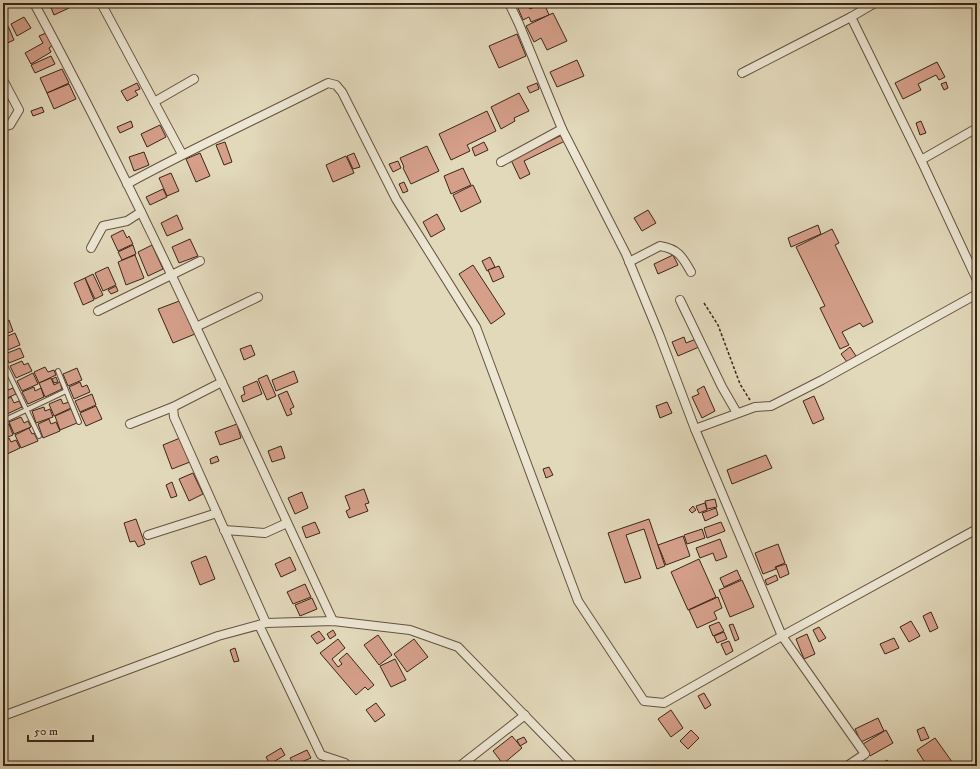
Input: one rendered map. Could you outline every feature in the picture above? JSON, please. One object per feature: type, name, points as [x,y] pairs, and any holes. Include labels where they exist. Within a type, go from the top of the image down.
[{"type":"street","points":[[34,3],[72,72],[141,212],[333,621]]},
{"type":"street","points":[[101,3],[182,154]]},
{"type":"street","points":[[509,3],[562,129],[629,262],[659,334],[695,429],[782,636],[865,754],[847,766]]},
{"type":"street","points":[[742,73],[851,17],[875,3]]},
{"type":"street","points":[[851,17],[921,160],[977,280]]},
{"type":"street","points":[[154,102],[194,79]]},
{"type":"street","points":[[3,80],[19,110],[10,125],[3,127]]},
{"type":"street","points":[[127,184],[182,154],[229,133],[328,83],[336,85],[342,92],[396,198],[476,327],[578,601],[644,701],[664,703],[782,636],[977,529]]},
{"type":"street","points":[[921,160],[977,128]]},
{"type":"street","points":[[501,162],[562,129]]},
{"type":"street","points":[[91,248],[103,226],[127,221],[141,212]]},
{"type":"street","points":[[629,262],[660,246],[674,250],[682,256],[691,272]]},
{"type":"street","points":[[98,311],[200,260]]},
{"type":"street","points":[[695,429],[755,407],[771,406],[822,380],[977,294]]},
{"type":"street","points":[[196,327],[258,297]]},
{"type":"street","points":[[680,300],[722,387],[737,413]]},
{"type":"street","points":[[130,424],[173,407],[222,382]]},
{"type":"street","points":[[173,407],[174,417],[321,755],[345,763],[347,766]]},
{"type":"street","points":[[148,535],[217,513]]},
{"type":"street","points":[[224,530],[265,533],[288,523]]},
{"type":"street","points":[[3,716],[218,636],[263,624],[333,621],[410,630],[458,647],[574,766]]},
{"type":"street","points":[[460,766],[525,715]]},
{"type":"lane","points":[[3,361],[38,436]]},
{"type":"lane","points":[[58,371],[79,422]]},
{"type":"lane","points":[[3,421],[66,391]]},
{"type":"path","points":[[704,303],[718,326],[740,384],[755,407]]},
{"type":"building","points":[[49,3],[66,3],[69,8],[54,15]]},
{"type":"building","points":[[516,3],[527,3],[530,9],[544,3],[549,15],[531,22],[529,17],[523,20]]},
{"type":"building","points":[[553,13],[567,41],[547,50],[541,38],[534,42],[526,26]]},
{"type":"building","points":[[24,17],[31,28],[17,36],[11,24]]},
{"type":"building","points":[[8,26],[14,40],[3,45],[3,29]]},
{"type":"building","points":[[46,33],[53,45],[49,48],[51,52],[31,64],[25,53],[43,43],[39,36]]},
{"type":"building","points":[[517,34],[526,56],[499,68],[489,46]]},
{"type":"building","points":[[51,56],[55,64],[35,73],[31,65]]},
{"type":"building","points":[[577,60],[584,76],[557,87],[550,72]]},
{"type":"building","points":[[937,62],[945,77],[939,80],[936,75],[918,84],[921,90],[903,99],[895,83]]},
{"type":"building","points":[[62,69],[69,83],[47,93],[40,78]]},
{"type":"building","points":[[946,82],[948,88],[944,90],[941,84]]},
{"type":"building","points":[[137,83],[140,89],[135,91],[138,95],[127,101],[121,91]]},
{"type":"building","points":[[537,83],[539,89],[530,93],[527,87]]},
{"type":"building","points":[[69,84],[76,99],[54,109],[47,93]]},
{"type":"building","points":[[3,88],[9,100],[3,102]]},
{"type":"building","points":[[519,93],[529,111],[514,118],[515,121],[501,129],[491,107]]},
{"type":"building","points":[[42,107],[44,112],[33,116],[31,111]]},
{"type":"building","points":[[487,111],[496,131],[467,145],[470,151],[451,160],[439,134]]},
{"type":"building","points":[[131,121],[133,127],[120,133],[117,127]]},
{"type":"building","points":[[921,121],[926,133],[920,135],[916,123]]},
{"type":"building","points":[[160,125],[166,137],[147,147],[141,134]]},
{"type":"building","points":[[562,135],[565,141],[524,161],[530,174],[520,179],[511,160]]},
{"type":"building","points":[[225,142],[232,162],[224,165],[216,145]]},
{"type":"building","points":[[484,142],[488,150],[475,156],[472,148]]},
{"type":"building","points":[[427,146],[439,171],[411,184],[400,158]]},
{"type":"building","points":[[144,152],[149,165],[134,171],[129,157]]},
{"type":"building","points":[[200,153],[210,176],[196,182],[186,159]]},
{"type":"building","points":[[354,153],[360,167],[353,169],[347,156]]},
{"type":"building","points":[[346,156],[354,173],[333,182],[326,165]]},
{"type":"building","points":[[398,161],[401,168],[393,172],[389,164]]},
{"type":"building","points":[[463,168],[471,185],[451,194],[444,176]]},
{"type":"building","points":[[171,173],[179,191],[167,196],[159,178]]},
{"type":"building","points":[[404,182],[408,191],[403,193],[399,184]]},
{"type":"building","points":[[473,185],[481,202],[461,212],[453,195]]},
{"type":"building","points":[[163,189],[167,197],[150,205],[146,197]]},
{"type":"building","points":[[648,210],[656,223],[642,231],[634,218]]},
{"type":"building","points":[[437,214],[445,229],[431,237],[423,222]]},
{"type":"building","points":[[177,215],[183,229],[167,236],[161,223]]},
{"type":"building","points":[[818,225],[821,234],[791,247],[788,238]]},
{"type":"building","points":[[832,229],[839,243],[835,245],[873,322],[863,327],[860,323],[842,332],[849,345],[840,349],[820,308],[825,306],[796,247]]},
{"type":"building","points":[[123,230],[127,238],[129,236],[133,244],[118,251],[111,236]]},
{"type":"building","points":[[190,239],[198,256],[179,263],[172,247]]},
{"type":"building","points":[[133,245],[136,254],[122,260],[118,252]]},
{"type":"building","points":[[152,245],[163,269],[148,276],[138,252]]},
{"type":"building","points":[[135,255],[144,278],[126,285],[118,262]]},
{"type":"building","points":[[673,255],[678,265],[658,274],[654,264]]},
{"type":"building","points":[[490,257],[495,267],[487,271],[482,261]]},
{"type":"building","points":[[473,265],[505,314],[491,324],[459,274]]},
{"type":"building","points":[[499,266],[504,277],[493,282],[488,270]]},
{"type":"building","points":[[108,267],[116,285],[103,291],[95,273]]},
{"type":"building","points":[[93,274],[103,295],[95,299],[85,278]]},
{"type":"building","points":[[85,278],[94,300],[83,305],[74,283]]},
{"type":"building","points":[[116,286],[118,291],[111,294],[108,290]]},
{"type":"building","points":[[182,300],[195,334],[173,343],[158,309]]},
{"type":"building","points":[[9,320],[13,331],[3,335],[3,323]]},
{"type":"building","points":[[15,333],[20,345],[3,352],[3,338]]},
{"type":"building","points":[[684,337],[686,343],[696,339],[699,347],[678,356],[672,342]]},
{"type":"building","points":[[251,345],[255,355],[244,360],[240,349]]},
{"type":"building","points":[[850,347],[856,356],[847,362],[841,354]]},
{"type":"building","points":[[20,348],[24,357],[9,363],[5,354]]},
{"type":"building","points":[[22,361],[24,365],[28,363],[32,371],[16,378],[10,366]]},
{"type":"building","points":[[45,367],[48,372],[54,370],[56,375],[39,383],[34,372]]},
{"type":"building","points":[[77,368],[82,380],[68,386],[63,374]]},
{"type":"building","points":[[294,371],[298,382],[276,391],[272,380]]},
{"type":"building","points":[[33,373],[38,384],[22,391],[17,381]]},
{"type":"building","points":[[267,375],[276,396],[267,400],[258,379]]},
{"type":"building","points":[[56,377],[58,382],[54,383],[52,379]]},
{"type":"building","points":[[51,378],[54,385],[60,382],[62,389],[45,397],[39,383]]},
{"type":"building","points":[[257,381],[262,394],[243,402],[241,396],[245,394],[243,387]]},
{"type":"building","points":[[80,382],[82,387],[87,385],[90,392],[74,399],[69,387]]},
{"type":"building","points":[[6,384],[8,390],[13,388],[16,394],[3,400],[3,385]]},
{"type":"building","points":[[704,386],[715,411],[702,418],[692,397],[699,394],[697,390]]},
{"type":"building","points":[[34,387],[35,391],[41,388],[44,397],[28,404],[22,392]]},
{"type":"building","points":[[287,391],[294,407],[290,409],[292,414],[287,416],[278,395]]},
{"type":"building","points":[[92,394],[96,405],[80,412],[75,401]]},
{"type":"building","points":[[814,396],[824,419],[813,424],[803,401]]},
{"type":"building","points":[[11,397],[14,403],[19,401],[22,407],[5,415],[3,410],[3,401]]},
{"type":"building","points":[[61,399],[63,404],[69,402],[71,408],[54,416],[49,404]]},
{"type":"building","points":[[667,402],[672,413],[660,418],[656,406]]},
{"type":"building","points":[[96,406],[102,419],[86,426],[80,413]]},
{"type":"building","points":[[44,407],[45,411],[50,409],[53,417],[36,423],[32,411]]},
{"type":"building","points":[[71,409],[77,423],[60,430],[55,416]]},
{"type":"building","points":[[21,417],[24,423],[28,421],[31,427],[14,434],[9,422]]},
{"type":"building","points":[[49,419],[51,424],[56,422],[60,431],[43,438],[38,424]]},
{"type":"building","points":[[9,424],[13,435],[3,439],[3,427]]},
{"type":"building","points":[[237,424],[241,438],[220,445],[215,432]]},
{"type":"building","points":[[29,428],[32,434],[34,433],[38,441],[21,448],[15,435]]},
{"type":"building","points":[[9,438],[11,442],[16,440],[20,448],[3,456],[3,441]]},
{"type":"building","points":[[180,438],[190,462],[172,469],[163,445]]},
{"type":"building","points":[[281,446],[285,458],[272,462],[268,451]]},
{"type":"building","points":[[766,455],[772,468],[732,484],[727,470]]},
{"type":"building","points":[[217,456],[219,461],[211,464],[210,459]]},
{"type":"building","points":[[549,467],[553,475],[546,478],[543,469]]},
{"type":"building","points":[[193,473],[203,494],[189,501],[179,479]]},
{"type":"building","points":[[172,482],[177,496],[171,498],[166,485]]},
{"type":"building","points":[[364,489],[369,503],[365,504],[368,511],[349,518],[346,511],[350,509],[345,496]]},
{"type":"building","points":[[302,492],[308,508],[295,514],[288,498]]},
{"type":"building","points":[[715,499],[717,507],[707,509],[705,501]]},
{"type":"building","points":[[705,503],[707,510],[699,513],[696,506]]},
{"type":"building","points":[[693,506],[696,510],[692,513],[689,510]]},
{"type":"building","points":[[716,508],[718,515],[705,521],[702,513]]},
{"type":"building","points":[[136,519],[145,544],[138,547],[135,541],[130,542],[124,523]]},
{"type":"building","points":[[649,519],[665,566],[657,569],[644,529],[626,535],[641,578],[625,583],[608,533]]},
{"type":"building","points":[[315,522],[320,533],[306,538],[302,527]]},
{"type":"building","points":[[721,522],[725,531],[707,538],[704,528]]},
{"type":"building","points":[[702,529],[705,538],[687,544],[684,535]]},
{"type":"building","points":[[683,536],[690,556],[666,565],[658,545]]},
{"type":"building","points":[[720,539],[727,557],[716,561],[713,553],[700,558],[696,548]]},
{"type":"building","points":[[778,544],[785,563],[775,567],[776,569],[763,574],[755,553]]},
{"type":"building","points":[[206,556],[215,579],[200,585],[191,562]]},
{"type":"building","points":[[290,557],[296,570],[281,577],[275,564]]},
{"type":"building","points":[[699,559],[716,597],[688,610],[671,572]]},
{"type":"building","points":[[786,564],[789,574],[780,578],[776,567]]},
{"type":"building","points":[[737,570],[741,579],[724,587],[720,578]]},
{"type":"building","points":[[776,575],[778,580],[767,585],[765,580]]},
{"type":"building","points":[[742,580],[754,607],[730,617],[719,590]]},
{"type":"building","points":[[305,584],[311,597],[293,604],[287,592]]},
{"type":"building","points":[[718,597],[722,608],[714,612],[717,619],[697,628],[689,610]]},
{"type":"building","points":[[312,598],[317,609],[300,616],[295,605]]},
{"type":"building","points":[[931,612],[938,628],[930,632],[923,616]]},
{"type":"building","points":[[911,621],[920,636],[909,642],[900,627]]},
{"type":"building","points":[[719,622],[724,631],[713,636],[709,626]]},
{"type":"building","points":[[733,624],[739,639],[735,641],[729,625]]},
{"type":"building","points":[[819,627],[826,638],[819,642],[813,630]]},
{"type":"building","points":[[333,630],[336,635],[330,639],[327,634]]},
{"type":"building","points":[[319,631],[325,639],[317,644],[311,636]]},
{"type":"building","points":[[724,632],[727,639],[717,643],[714,636]]},
{"type":"building","points":[[807,634],[815,654],[804,659],[796,639]]},
{"type":"building","points":[[378,635],[392,655],[379,665],[364,645]]},
{"type":"building","points":[[894,638],[899,648],[885,654],[880,644]]},
{"type":"building","points":[[338,639],[345,648],[332,659],[338,667],[342,664],[339,660],[347,653],[374,685],[368,690],[365,687],[356,695],[320,653]]},
{"type":"building","points":[[414,639],[428,657],[407,672],[394,654]]},
{"type":"building","points":[[729,641],[733,651],[726,655],[721,644]]},
{"type":"building","points":[[235,648],[239,661],[234,662],[230,650]]},
{"type":"building","points":[[395,659],[406,680],[391,687],[380,666]]},
{"type":"building","points":[[704,693],[711,705],[705,709],[698,696]]},
{"type":"building","points":[[376,703],[385,715],[375,722],[366,710]]},
{"type":"building","points":[[671,710],[683,728],[671,737],[658,719]]},
{"type":"building","points":[[878,718],[884,731],[861,742],[855,729]]},
{"type":"building","points":[[924,727],[929,738],[921,741],[917,730]]},
{"type":"building","points":[[691,730],[699,738],[688,749],[680,741]]},
{"type":"building","points":[[886,730],[893,743],[870,756],[863,744]]},
{"type":"building","points":[[512,736],[522,748],[503,764],[493,751]]},
{"type":"building","points":[[524,737],[527,742],[520,746],[517,740]]},
{"type":"building","points":[[935,738],[955,766],[927,766],[917,750]]},
{"type":"building","points":[[281,748],[285,755],[270,764],[266,757]]},
{"type":"building","points":[[307,750],[311,758],[294,765],[290,758]]},
{"type":"building","points":[[887,760],[891,766],[878,766]]}]
